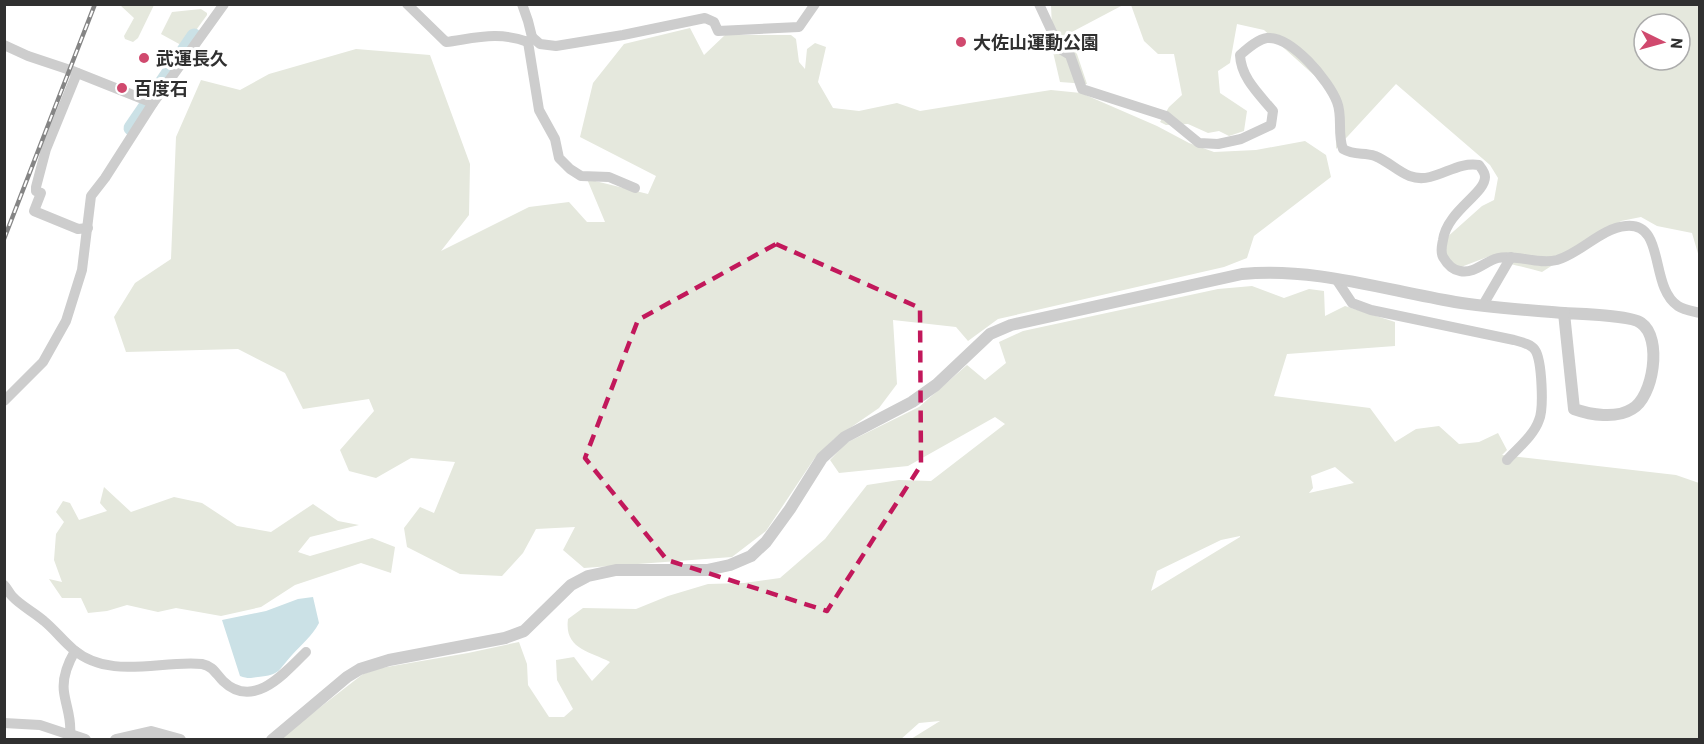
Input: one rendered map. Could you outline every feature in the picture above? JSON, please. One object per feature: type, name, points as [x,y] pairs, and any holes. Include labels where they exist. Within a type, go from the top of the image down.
[{"type":"street","points":[[4,401],[43,362],[66,321],[82,270],[91,196],[105,177],[149,102],[224,4]]},
{"type":"street","points":[[407,4],[446,42],[497,34],[556,46],[705,18],[714,22],[718,31],[799,27],[815,4]]},
{"type":"street","points":[[522,4],[528,21],[539,110],[555,139],[559,158],[581,176],[609,177],[635,188]]},
{"type":"street","points":[[1039,4],[1060,49],[1070,55],[1082,89],[1166,116],[1198,143],[1218,144],[1240,139],[1271,125],[1273,111],[1246,77],[1240,66],[1240,55],[1265,38],[1276,38],[1290,45],[1311,65],[1331,90],[1338,105],[1340,142],[1343,149],[1356,155],[1374,156],[1410,178],[1429,177],[1466,164],[1479,165],[1484,172],[1483,184],[1450,219],[1444,232],[1442,254],[1450,266],[1460,271],[1471,271],[1494,259],[1511,257],[1520,260],[1557,260],[1607,233],[1624,226],[1638,226],[1646,231],[1653,242],[1656,264],[1667,296],[1678,306],[1700,313]]},
{"type":"street","points":[[4,45],[27,56],[149,102]]},
{"type":"street","points":[[77,73],[46,149],[36,187],[36,191],[41,193],[34,211],[78,229],[87,228]]},
{"type":"street","points":[[1483,305],[1511,257]]},
{"type":"street","points":[[272,740],[347,677],[360,669],[389,660],[505,638],[524,631],[571,585],[588,576],[616,570],[707,570],[730,565],[751,556],[766,542],[790,509],[822,458],[844,437],[912,402],[936,385],[990,334],[1011,325],[1242,274],[1268,271],[1336,279],[1455,302],[1627,318],[1641,322],[1653,342],[1654,360],[1650,382],[1640,404],[1624,413],[1587,413],[1574,409],[1564,313]]},
{"type":"street","points":[[1336,279],[1352,303],[1382,312],[1515,340],[1530,345],[1535,350],[1539,357],[1541,384],[1539,420],[1529,436],[1507,460]]},
{"type":"street","points":[[4,585],[10,595],[45,621],[75,651],[103,666],[205,664],[213,669],[223,681],[240,692],[251,692],[277,681],[306,652]]},
{"type":"street","points":[[70,735],[71,723],[64,690],[68,664],[75,651]]},
{"type":"street","points":[[4,723],[40,725],[85,740]]},
{"type":"street","points":[[116,740],[151,732],[180,740]]},
{"type":"highlighted area","points":[[776,244],[920,308],[921,465],[827,611],[667,560],[585,458],[638,320]]},
{"type":"shaded area","points":[[120,5],[154,5],[138,38],[133,42],[125,39],[124,36],[134,18]]},
{"type":"shaded area","points":[[1051,5],[1123,5],[1070,33],[1087,84],[1060,82],[1053,52]]},
{"type":"shaded area","points":[[1131,5],[1699,5],[1699,257],[1692,233],[1657,226],[1641,217],[1621,221],[1542,272],[1490,256],[1461,267],[1444,265],[1445,239],[1482,206],[1494,200],[1498,178],[1490,165],[1396,84],[1336,149],[1337,110],[1326,86],[1264,30],[1237,24],[1230,63],[1218,71],[1220,93],[1247,111],[1244,131],[1229,136],[1219,131],[1208,133],[1188,124],[1166,125],[1160,122],[1169,107],[1182,95],[1174,54],[1158,54],[1144,41]]},
{"type":"shaded area","points":[[201,9],[207,15],[186,44],[181,45],[161,34],[172,12]]},
{"type":"shaded area","points":[[690,28],[704,55],[725,35],[791,35],[796,39],[799,62],[805,69],[807,49],[815,43],[826,47],[818,82],[833,108],[859,111],[897,103],[920,111],[1051,90],[1081,93],[1157,126],[1189,143],[1214,152],[1256,150],[1305,141],[1326,155],[1331,177],[1254,236],[1247,258],[1224,267],[998,319],[968,341],[956,327],[893,320],[897,384],[879,408],[834,439],[814,459],[766,531],[732,557],[584,568],[563,550],[575,527],[536,529],[523,553],[502,576],[460,574],[407,547],[404,528],[420,507],[434,513],[455,462],[411,458],[376,478],[349,471],[340,450],[374,411],[369,399],[303,409],[285,373],[238,349],[126,352],[114,317],[135,283],[171,259],[176,137],[201,80],[240,90],[269,74],[356,49],[430,55],[470,164],[469,215],[441,251],[529,207],[569,202],[587,222],[605,222],[587,179],[648,194],[656,176],[580,137],[593,83],[624,44]]},
{"type":"shaded area","points":[[1252,286],[1284,298],[1309,289],[1324,291],[1325,316],[1345,306],[1395,322],[1395,346],[1287,354],[1274,396],[1370,408],[1395,442],[1416,429],[1439,426],[1459,444],[1479,442],[1498,433],[1507,450],[1502,455],[1676,475],[1699,483],[1699,739],[911,739],[940,721],[919,723],[900,740],[278,740],[363,674],[381,668],[519,642],[527,664],[528,685],[549,717],[564,717],[573,709],[557,680],[556,660],[574,657],[592,681],[610,662],[580,648],[570,637],[568,619],[583,608],[636,609],[708,584],[744,583],[780,578],[825,539],[867,485],[899,480],[931,481],[1005,424],[995,417],[908,466],[839,473],[830,460],[846,443],[919,407],[967,365],[985,380],[1006,363],[999,342],[1023,331],[1218,289]],"holes":[[[1335,467],[1354,483],[1309,493],[1313,488],[1311,476]],[[1240,537],[1151,591],[1157,571],[1221,540]]]},
{"type":"shaded area","points":[[104,487],[131,512],[174,497],[202,503],[237,526],[271,532],[313,504],[338,521],[359,525],[310,537],[298,552],[310,556],[372,538],[395,547],[391,573],[361,563],[295,585],[261,607],[221,616],[176,608],[158,612],[127,605],[107,611],[88,613],[81,598],[62,598],[49,579],[62,582],[54,560],[56,534],[64,522],[56,512],[63,501],[70,503],[79,520],[107,511],[100,503]]},
{"type":"shaded area","points":[[313,597],[319,623],[281,668],[265,676],[249,678],[240,676],[222,620],[266,611],[298,599]]},
{"type":"waterway","points":[[131,128],[194,36]]},
{"type":"railway","points":[[4,239],[95,4]]},
{"type":"place","name":"大佐山運動公園","points":[[961,42]]},
{"type":"place","name":"武運長久","points":[[144,58]]},
{"type":"place","name":"百度石","points":[[122,88]]}]
